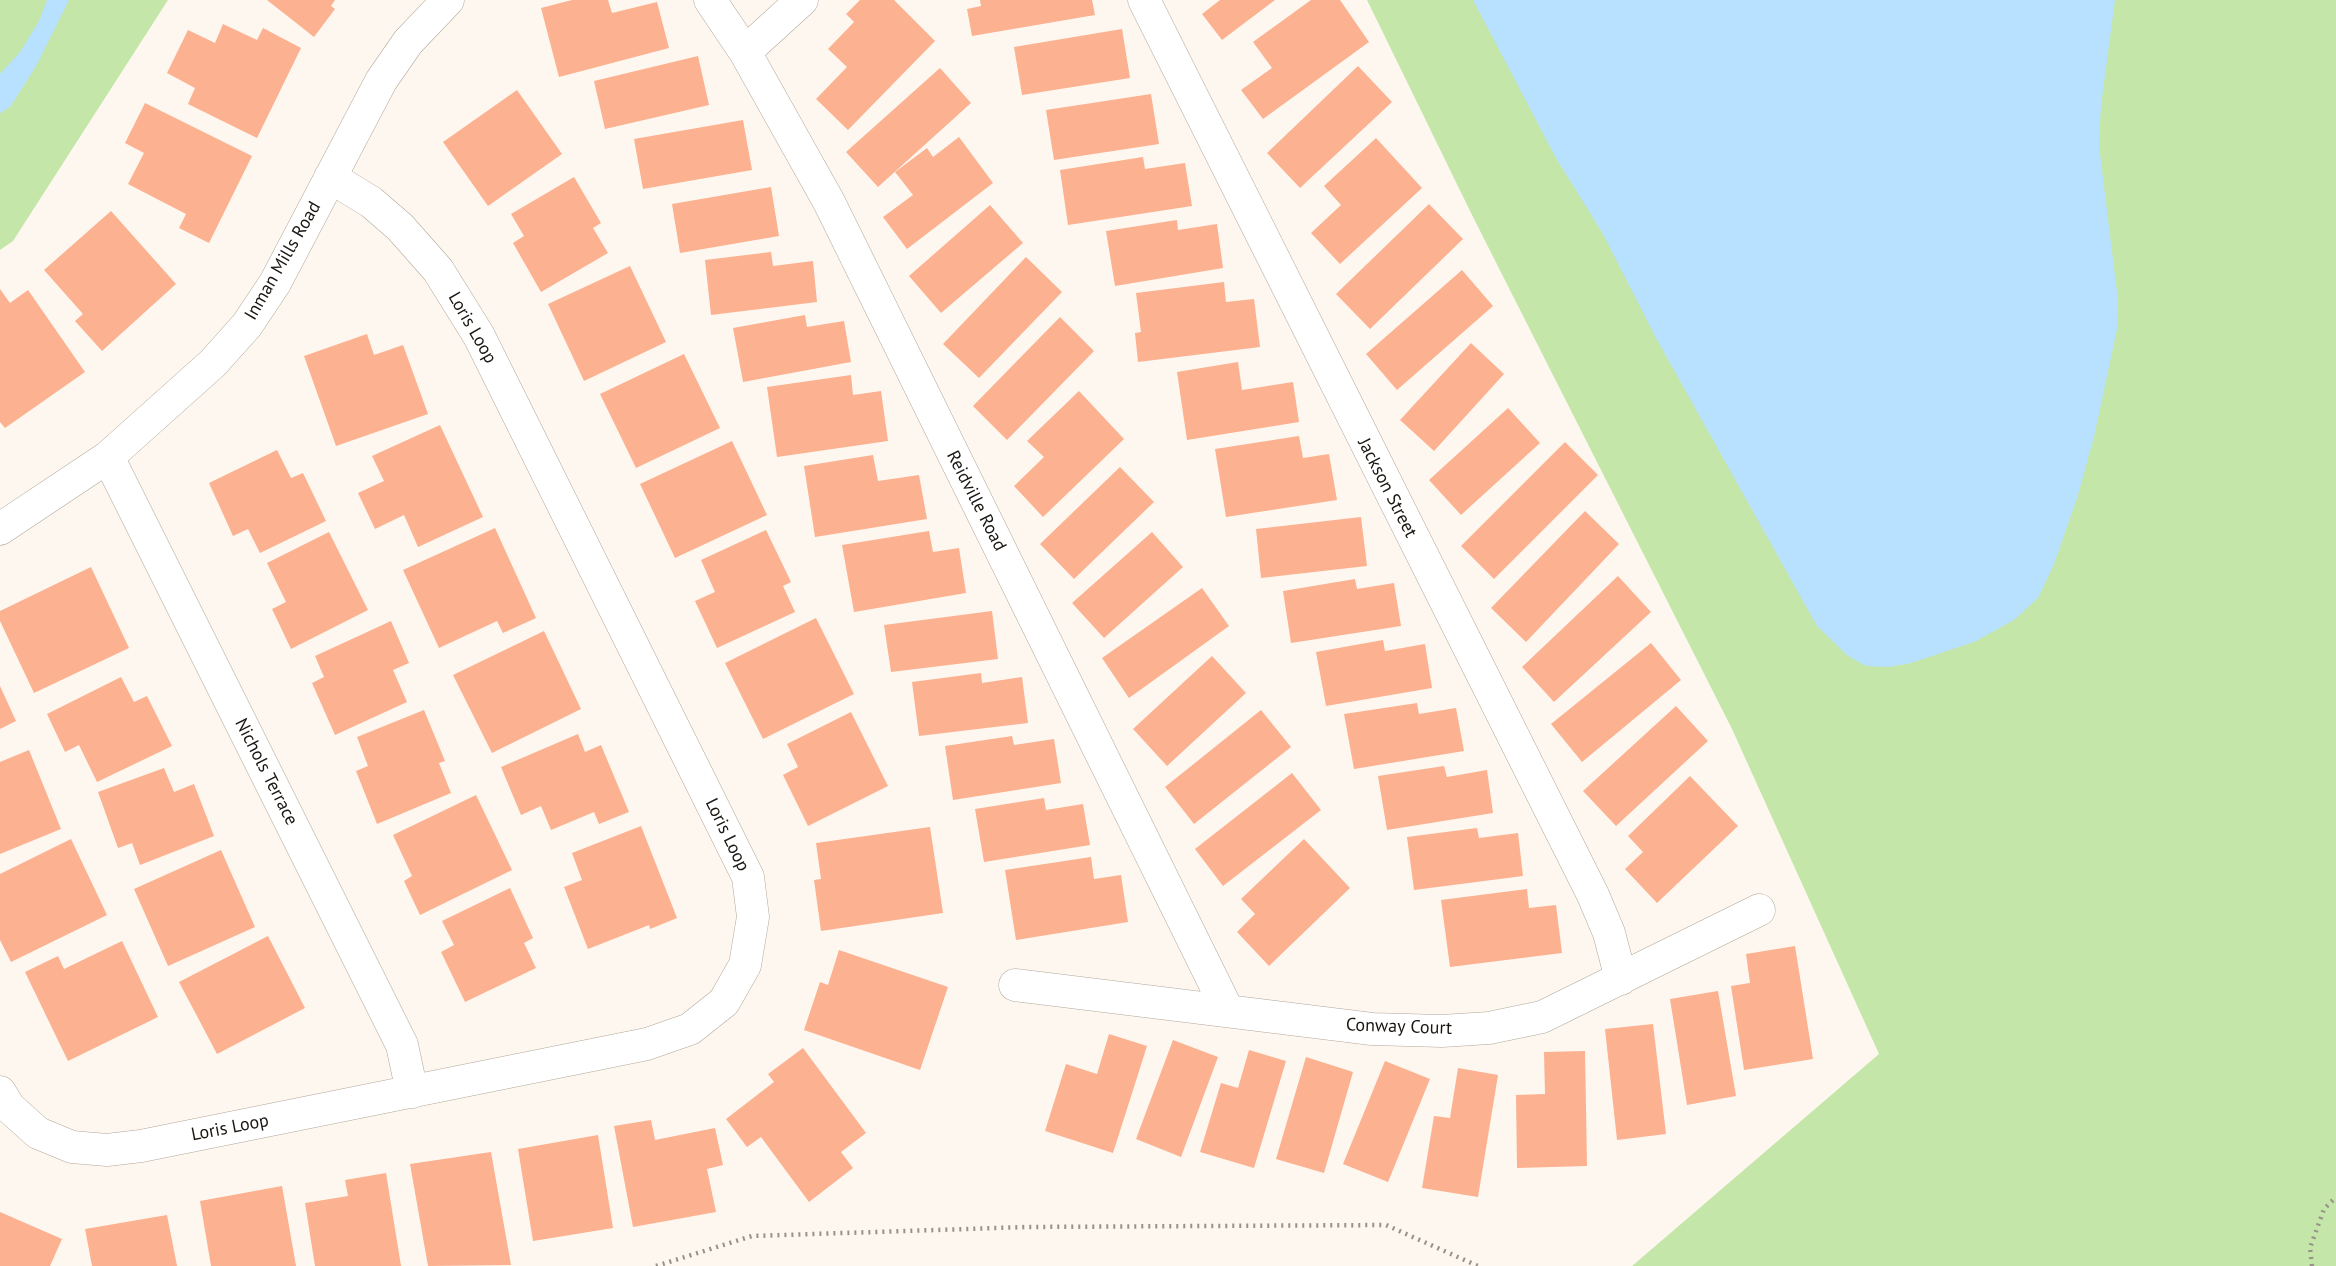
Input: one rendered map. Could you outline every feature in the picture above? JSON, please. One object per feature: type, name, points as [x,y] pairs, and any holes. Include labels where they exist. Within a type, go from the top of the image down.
[{"type":"street","name":"Inman Mills Road","points":[[0,529],[108,457],[214,363],[247,326],[275,283],[381,81],[408,42],[448,0]]},
{"type":"street","name":"Reidville Road","points":[[710,0],[745,52],[829,202],[1228,1011]]},
{"type":"street","points":[[745,52],[802,0]]},
{"type":"street","name":"Jackson Street","points":[[1144,0],[1592,895],[1609,933],[1621,979]]},
{"type":"street","name":"Loris Loop","points":[[0,1092],[9,1107],[38,1133],[72,1147],[107,1150],[141,1146],[647,1044],[690,1028],[724,1002],[745,965],[753,917],[748,877],[479,336],[438,270],[400,226],[371,202],[330,177]]},
{"type":"street","name":"Nichols Terrace","points":[[108,457],[402,1045],[412,1092]]},
{"type":"street","name":"Conway Court","points":[[1014,985],[1372,1029],[1442,1031],[1489,1028],[1542,1017],[1759,910]]},
{"type":"path","points":[[2312,1266],[2310,1248],[2323,1209],[2336,1198]]},
{"type":"path","points":[[656,1266],[752,1236],[1027,1227],[1386,1224],[1478,1266]]},
{"type":"green space","points":[[0,0],[168,0],[13,241],[0,250]]},
{"type":"green space","points":[[1367,0],[2336,0],[2336,1266],[1632,1266],[1879,1054],[1732,729],[1473,217]]},
{"type":"water","points":[[47,0],[69,0],[36,66],[10,107],[0,113],[0,74],[20,52],[39,21]]},
{"type":"water","points":[[1473,0],[2115,0],[2101,105],[2099,146],[2118,300],[2117,329],[2094,437],[2077,498],[2054,564],[2038,598],[2014,620],[1974,642],[1911,663],[1888,667],[1866,666],[1848,656],[1817,626],[1656,338],[1603,234],[1556,158]]},
{"type":"building","points":[[267,0],[335,0],[331,6],[335,9],[314,37]]},
{"type":"building","points":[[572,0],[608,0],[612,13],[657,2],[669,48],[559,77],[541,8]]},
{"type":"building","points":[[860,0],[894,0],[935,41],[848,130],[816,99],[847,67],[828,49],[854,22],[846,14]]},
{"type":"building","points":[[980,0],[1092,0],[1095,15],[972,36],[967,9],[981,6]]},
{"type":"building","points":[[1220,0],[1275,0],[1222,40],[1202,14]]},
{"type":"building","points":[[1311,0],[1340,0],[1369,42],[1263,119],[1241,90],[1272,68],[1253,42]]},
{"type":"building","points":[[223,24],[257,40],[263,28],[301,48],[257,138],[188,104],[195,88],[167,73],[188,30],[215,43]]},
{"type":"building","points":[[1122,29],[1130,78],[1022,95],[1014,47]]},
{"type":"building","points":[[698,56],[709,105],[605,129],[594,81]]},
{"type":"building","points":[[1358,66],[1392,102],[1300,188],[1267,153]]},
{"type":"building","points":[[940,68],[971,103],[878,187],[846,152]]},
{"type":"building","points":[[517,90],[562,154],[488,206],[443,142]]},
{"type":"building","points":[[1151,94],[1159,144],[1054,160],[1046,110]]},
{"type":"building","points":[[145,103],[252,156],[209,243],[179,228],[186,214],[128,184],[144,153],[125,143]]},
{"type":"building","points":[[743,120],[752,170],[643,189],[634,139]]},
{"type":"building","points":[[959,137],[993,183],[907,249],[883,217],[913,195],[895,172],[927,148],[933,157]]},
{"type":"building","points":[[1376,138],[1422,188],[1340,264],[1311,233],[1341,205],[1324,186]]},
{"type":"building","points":[[1143,157],[1145,169],[1185,163],[1192,206],[1068,225],[1060,170]]},
{"type":"building","points":[[574,177],[601,223],[593,228],[608,253],[541,292],[513,243],[524,236],[511,214]]},
{"type":"building","points":[[771,187],[779,236],[680,253],[672,204]]},
{"type":"building","points":[[1429,204],[1463,239],[1370,329],[1336,294]]},
{"type":"building","points":[[990,205],[1023,243],[941,313],[909,276]]},
{"type":"building","points":[[111,211],[176,284],[102,351],[75,321],[83,314],[44,270]]},
{"type":"building","points":[[1177,220],[1178,230],[1217,224],[1223,268],[1115,286],[1106,231]]},
{"type":"building","points":[[771,252],[773,266],[813,261],[817,302],[711,315],[705,260]]},
{"type":"building","points":[[1026,257],[1062,292],[979,378],[943,344]]},
{"type":"building","points":[[630,266],[666,342],[584,381],[548,304]]},
{"type":"building","points":[[1462,270],[1493,306],[1397,390],[1366,354]]},
{"type":"building","points":[[1224,282],[1226,302],[1254,299],[1260,347],[1138,362],[1135,333],[1141,332],[1136,293]]},
{"type":"building","points":[[0,289],[10,303],[28,290],[85,372],[5,428],[0,422]]},
{"type":"building","points":[[805,315],[807,327],[844,321],[851,362],[743,382],[733,328]]},
{"type":"building","points":[[1060,317],[1094,351],[1007,440],[973,406]]},
{"type":"building","points":[[367,334],[374,355],[403,345],[428,414],[336,446],[304,356]]},
{"type":"building","points":[[1471,343],[1504,374],[1434,451],[1400,420]]},
{"type":"building","points":[[684,354],[720,428],[636,468],[600,394]]},
{"type":"building","points":[[1238,362],[1242,390],[1293,382],[1299,422],[1187,440],[1177,372]]},
{"type":"building","points":[[851,375],[853,395],[881,391],[888,441],[777,457],[767,387]]},
{"type":"building","points":[[1079,391],[1124,439],[1043,517],[1014,486],[1044,457],[1027,441]]},
{"type":"building","points":[[1508,408],[1540,443],[1461,515],[1429,480]]},
{"type":"building","points":[[440,425],[483,517],[418,547],[404,515],[375,529],[358,493],[384,481],[372,456]]},
{"type":"building","points":[[1299,436],[1303,458],[1329,454],[1337,500],[1226,517],[1215,449]]},
{"type":"building","points":[[732,441],[767,515],[675,558],[640,484]]},
{"type":"building","points":[[1565,442],[1598,475],[1494,579],[1461,546]]},
{"type":"building","points":[[277,450],[291,478],[303,473],[326,521],[260,553],[248,529],[233,536],[209,483]]},
{"type":"building","points":[[873,455],[878,481],[919,475],[927,519],[815,537],[804,466]]},
{"type":"building","points":[[1120,467],[1154,502],[1074,579],[1040,544]]},
{"type":"building","points":[[1585,511],[1619,544],[1526,642],[1491,608]]},
{"type":"building","points":[[1361,517],[1367,566],[1261,578],[1256,529]]},
{"type":"building","points":[[495,528],[536,618],[503,633],[497,621],[439,648],[403,570]]},
{"type":"building","points":[[766,530],[791,582],[783,586],[795,612],[717,648],[695,601],[715,592],[701,560]]},
{"type":"building","points":[[929,531],[933,552],[959,548],[966,593],[854,612],[842,545]]},
{"type":"building","points":[[329,532],[368,610],[291,649],[272,609],[286,602],[267,563]]},
{"type":"building","points":[[1152,532],[1183,567],[1104,638],[1072,603]]},
{"type":"building","points":[[91,567],[129,648],[34,693],[0,621],[0,611]]},
{"type":"building","points":[[1618,576],[1651,612],[1554,702],[1522,667]]},
{"type":"building","points":[[1355,579],[1357,589],[1394,583],[1401,626],[1291,643],[1283,591]]},
{"type":"building","points":[[1202,588],[1229,626],[1129,698],[1102,658]]},
{"type":"building","points":[[992,611],[998,659],[891,672],[884,625]]},
{"type":"building","points":[[816,618],[854,694],[763,739],[725,663]]},
{"type":"building","points":[[391,621],[409,663],[393,670],[407,702],[335,735],[312,683],[324,677],[315,656]]},
{"type":"building","points":[[544,631],[581,709],[492,753],[453,675]]},
{"type":"building","points":[[1383,640],[1385,651],[1425,644],[1432,688],[1326,706],[1316,652]]},
{"type":"building","points":[[1651,643],[1681,680],[1582,762],[1551,724]]},
{"type":"building","points":[[1212,656],[1246,693],[1167,766],[1133,729]]},
{"type":"building","points":[[981,673],[982,683],[1022,677],[1028,723],[919,736],[912,682]]},
{"type":"building","points":[[121,677],[134,702],[147,696],[172,746],[97,782],[79,745],[65,752],[47,714]]},
{"type":"building","points":[[0,686],[16,721],[0,729]]},
{"type":"building","points":[[1417,703],[1419,714],[1456,708],[1464,751],[1354,769],[1344,714]]},
{"type":"building","points":[[1676,706],[1708,741],[1616,826],[1583,791]]},
{"type":"building","points":[[424,710],[445,761],[439,763],[451,793],[377,824],[356,771],[368,766],[357,737]]},
{"type":"building","points":[[1261,710],[1291,747],[1194,824],[1165,787]]},
{"type":"building","points":[[851,712],[888,786],[808,826],[783,775],[798,767],[787,744]]},
{"type":"building","points":[[578,734],[585,752],[601,745],[629,812],[599,824],[594,812],[551,830],[541,806],[521,815],[501,767]]},
{"type":"building","points":[[1012,736],[1014,745],[1054,739],[1061,783],[953,800],[945,746]]},
{"type":"building","points":[[29,750],[61,829],[0,854],[0,762]]},
{"type":"building","points":[[1444,766],[1447,777],[1487,770],[1493,813],[1387,830],[1378,776]]},
{"type":"building","points":[[164,768],[174,792],[194,784],[214,836],[140,865],[132,843],[118,848],[98,792]]},
{"type":"building","points":[[1292,773],[1321,810],[1223,886],[1195,849]]},
{"type":"building","points":[[1690,776],[1738,826],[1657,903],[1625,869],[1643,852],[1628,836]]},
{"type":"building","points":[[476,795],[512,870],[420,915],[404,881],[412,876],[393,835]]},
{"type":"building","points":[[1044,798],[1046,810],[1083,804],[1090,845],[984,862],[975,809]]},
{"type":"building","points":[[641,826],[677,918],[650,929],[649,925],[588,949],[564,887],[582,880],[572,853]]},
{"type":"building","points":[[930,827],[943,913],[821,931],[814,880],[821,879],[816,843]]},
{"type":"building","points":[[1477,828],[1479,838],[1518,833],[1523,876],[1414,890],[1407,837]]},
{"type":"building","points":[[71,839],[107,915],[11,962],[0,940],[0,874]]},
{"type":"building","points":[[1304,839],[1350,888],[1269,966],[1237,932],[1255,914],[1241,899]]},
{"type":"building","points":[[221,850],[255,927],[168,966],[134,889]]},
{"type":"building","points":[[1091,857],[1094,879],[1121,875],[1128,922],[1016,940],[1005,870]]},
{"type":"building","points":[[510,888],[533,938],[524,943],[536,968],[465,1002],[441,952],[454,945],[442,921]]},
{"type":"building","points":[[1527,889],[1529,908],[1556,905],[1562,953],[1450,967],[1441,900]]},
{"type":"building","points":[[268,936],[305,1008],[217,1054],[179,982]]},
{"type":"building","points":[[122,941],[158,1017],[68,1061],[25,972],[58,956],[64,969]]},
{"type":"building","points":[[1795,946],[1813,1059],[1744,1070],[1731,986],[1750,983],[1746,954]]},
{"type":"building","points":[[839,950],[948,987],[920,1070],[804,1030],[820,982],[828,985]]},
{"type":"building","points":[[1718,991],[1736,1096],[1687,1105],[1670,999]]},
{"type":"building","points":[[1653,1024],[1666,1134],[1617,1140],[1605,1029]]},
{"type":"building","points":[[1109,1034],[1147,1046],[1113,1153],[1045,1131],[1066,1064],[1097,1074]]},
{"type":"building","points":[[1173,1040],[1218,1057],[1181,1157],[1136,1139]]},
{"type":"building","points":[[803,1048],[866,1133],[841,1152],[853,1168],[809,1202],[761,1137],[747,1147],[726,1119],[774,1082],[768,1074]]},
{"type":"building","points":[[1249,1050],[1286,1061],[1254,1168],[1200,1152],[1221,1083],[1238,1088]]},
{"type":"building","points":[[1585,1051],[1587,1166],[1517,1168],[1516,1095],[1545,1094],[1544,1052]]},
{"type":"building","points":[[1306,1057],[1353,1072],[1324,1173],[1276,1159]]},
{"type":"building","points":[[1385,1061],[1430,1079],[1388,1182],[1343,1164]]},
{"type":"building","points":[[1458,1068],[1498,1075],[1478,1197],[1422,1188],[1434,1116],[1450,1118]]},
{"type":"building","points":[[651,1120],[655,1140],[715,1128],[723,1165],[707,1169],[716,1212],[633,1227],[614,1126]]},
{"type":"building","points":[[598,1135],[613,1228],[533,1241],[518,1149]]},
{"type":"building","points":[[491,1152],[511,1265],[428,1266],[410,1164]]},
{"type":"building","points":[[386,1173],[401,1266],[315,1266],[305,1203],[348,1196],[345,1180]]},
{"type":"building","points":[[282,1186],[296,1266],[211,1266],[200,1201]]},
{"type":"building","points":[[0,1212],[62,1239],[50,1266],[0,1266]]},
{"type":"building","points":[[167,1215],[177,1266],[92,1266],[85,1229]]}]
